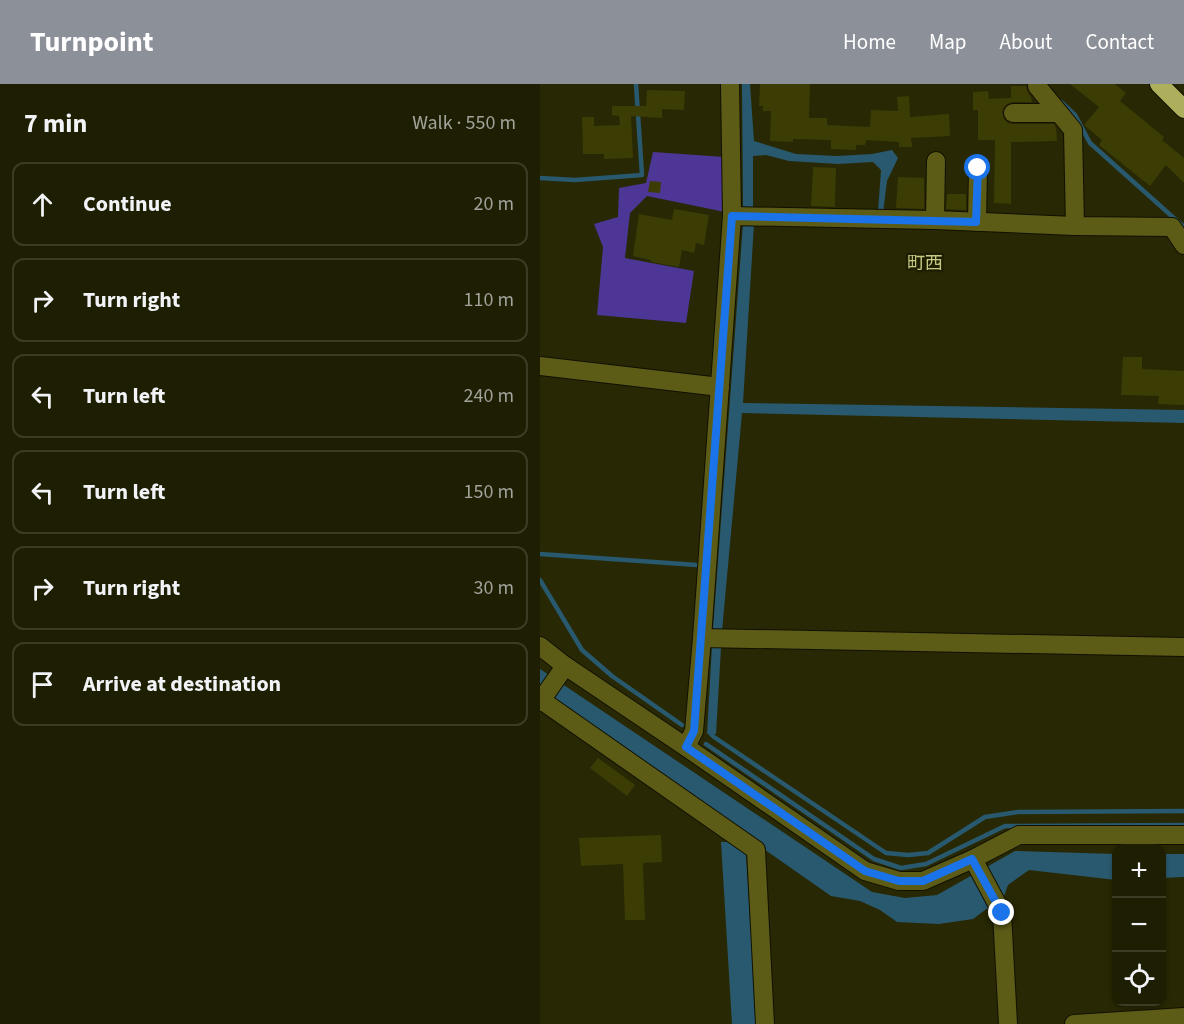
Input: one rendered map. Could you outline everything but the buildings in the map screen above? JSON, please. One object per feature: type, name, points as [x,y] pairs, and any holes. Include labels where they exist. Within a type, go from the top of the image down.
[{"type":"highway","points":[[1160,84],[1184,109]]},
{"type":"street","points":[[686,747],[694,731],[711,638],[720,387],[744,216],[730,84]]},
{"type":"street","points":[[1037,86],[1073,129],[1074,226]]},
{"type":"street","points":[[1013,113],[1059,113]]},
{"type":"street","points":[[935,220],[936,161]]},
{"type":"street","points":[[976,222],[978,168]]},
{"type":"street","points":[[744,216],[1172,227],[1184,245]]},
{"type":"street","points":[[540,366],[720,387]]},
{"type":"street","points":[[711,638],[1184,647]]},
{"type":"street","points":[[540,646],[563,668],[686,747],[865,871],[899,881],[923,881],[1019,835],[1184,835]]},
{"type":"street","points":[[563,668],[541,700],[756,850],[765,1024]]},
{"type":"street","points":[[972,859],[1002,913],[1008,1024]]},
{"type":"street","points":[[1074,1024],[1184,1017]]},
{"type":"shaded area","points":[[653,152],[725,157],[725,212],[647,196],[630,213],[625,258],[694,271],[686,323],[597,315],[603,247],[594,224],[618,217],[619,188],[646,183]]},
{"type":"water","points":[[742,84],[750,84],[754,141],[796,154],[837,156],[872,154],[892,150],[898,158],[887,181],[883,213],[878,212],[881,170],[873,162],[838,164],[789,161],[766,155],[753,156],[753,209],[743,208]]},
{"type":"water","points":[[743,224],[754,224],[743,403],[1184,410],[1184,423],[742,413],[722,631],[716,734],[707,734],[713,628]]},
{"type":"water","points":[[540,669],[872,892],[905,898],[937,895],[1015,851],[1112,854],[1112,880],[1029,870],[1008,885],[1004,896],[973,919],[939,924],[897,922],[880,910],[860,901],[831,896],[540,693]]},
{"type":"water","points":[[721,842],[728,842],[746,854],[757,1024],[732,1024]]},
{"type":"water","points":[[1166,854],[1184,854],[1184,877],[1166,878]]},
{"type":"waterway","points":[[540,178],[575,180],[642,175],[636,84]]},
{"type":"waterway","points":[[1061,102],[1075,115],[1090,143],[1184,227]]},
{"type":"waterway","points":[[540,554],[697,565]]},
{"type":"waterway","points":[[540,580],[582,650],[612,676],[682,725]]},
{"type":"waterway","points":[[711,734],[886,853],[908,855],[928,853],[985,817],[1018,812],[1184,811]]},
{"type":"waterway","points":[[706,744],[874,859],[901,868],[926,864],[1005,826],[1184,825]]},
{"type":"district","name":"町西","points":[[925,263]]},
{"type":"route","points":[[978,168],[976,222],[732,216],[694,731],[686,747],[865,871],[899,881],[923,881],[972,859],[1002,913]]}]
